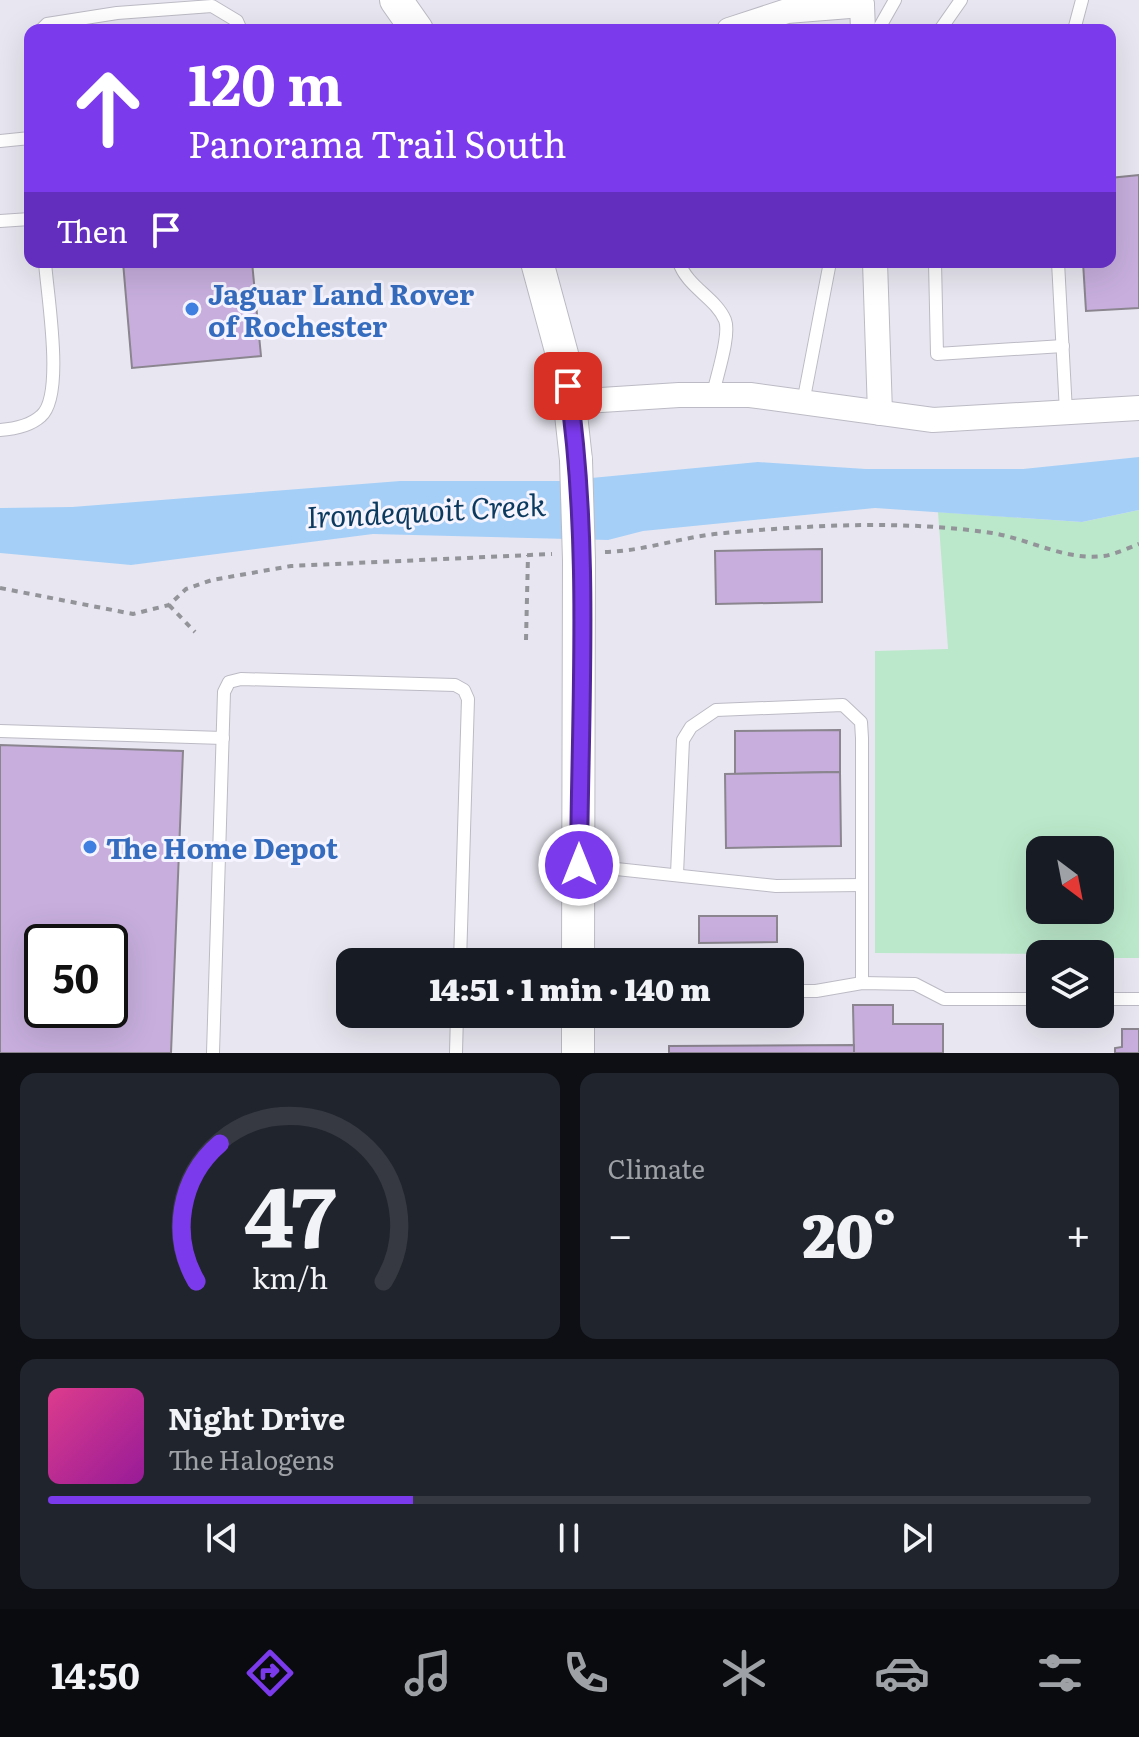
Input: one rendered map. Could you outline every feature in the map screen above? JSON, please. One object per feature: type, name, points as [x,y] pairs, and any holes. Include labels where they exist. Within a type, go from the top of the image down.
[{"type":"main road","points":[[396,0],[413,24]]},
{"type":"main road","points":[[539,268],[559,337],[576,460],[579,560],[578,948]]},
{"type":"main road","points":[[578,1028],[578,1053]]},
{"type":"street","points":[[747,24],[787,11],[862,2],[863,24]]},
{"type":"street","points":[[875,268],[880,413]]},
{"type":"street","points":[[570,402],[713,394],[933,420],[1139,408]]},
{"type":"lane","points":[[881,24],[895,0]]},
{"type":"lane","points":[[944,24],[961,0]]},
{"type":"lane","points":[[1076,24],[1082,0]]},
{"type":"lane","points":[[47,24],[117,13],[212,6],[238,24]]},
{"type":"lane","points":[[0,141],[24,139]]},
{"type":"lane","points":[[0,221],[24,219]]},
{"type":"lane","points":[[0,430],[19,428],[43,415],[54,389],[45,268]]},
{"type":"lane","points":[[682,268],[687,279],[725,319],[727,331],[713,394]]},
{"type":"lane","points":[[803,403],[829,268]]},
{"type":"lane","points":[[935,268],[937,354],[1063,346]]},
{"type":"lane","points":[[1058,268],[1066,412]]},
{"type":"lane","points":[[213,1053],[224,692],[229,682],[241,679],[455,685],[464,690],[468,699],[460,948]]},
{"type":"lane","points":[[677,874],[683,740],[691,727],[716,710],[843,705],[861,722],[862,983]]},
{"type":"lane","points":[[0,731],[223,738]]},
{"type":"lane","points":[[579,865],[776,886],[862,885]]},
{"type":"lane","points":[[804,991],[862,983],[915,984],[944,999],[1026,999]]},
{"type":"lane","points":[[1114,999],[1139,999]]},
{"type":"lane","points":[[456,1053],[457,1028]]},
{"type":"path","points":[[526,640],[528,555]]},
{"type":"path","points":[[169,605],[195,632]]},
{"type":"green space","points":[[1139,510],[1139,958],[1114,958],[1114,940],[1026,940],[1026,954],[875,953],[875,651],[948,649],[938,512],[1082,522]]},
{"type":"water","name":"Irondequoit Creek","points":[[1139,457],[1139,510],[1082,522],[875,508],[643,531],[608,540],[373,534],[131,565],[0,553],[0,508],[72,507],[400,481],[560,481],[758,462],[866,469],[1023,469]]},
{"type":"building","points":[[1139,175],[1139,308],[1086,311],[1083,268],[1116,268],[1116,177]]},
{"type":"building","name":"Jaguar Land Rover of Rochester","points":[[124,268],[253,268],[261,356],[132,368]]},
{"type":"building","points":[[822,549],[822,602],[716,604],[715,551]]},
{"type":"building","points":[[840,730],[840,772],[735,774],[735,731]]},
{"type":"building","name":"The Home Depot","points":[[0,745],[183,751],[171,1053],[0,1053]]},
{"type":"building","points":[[840,772],[841,846],[726,848],[725,774]]},
{"type":"building","points":[[699,916],[777,916],[777,942],[699,943]]},
{"type":"building","points":[[853,1005],[893,1005],[893,1024],[943,1024],[943,1053],[854,1053]]},
{"type":"building","points":[[1122,1029],[1139,1029],[1139,1053],[1115,1053],[1115,1048],[1122,1047]]},
{"type":"building","points":[[854,1045],[854,1053],[669,1053],[669,1046]]},
{"type":"place","name":"Jaguar Land Rover of Rochester","points":[[192,309]]},
{"type":"place","name":"The Home Depot","points":[[90,847]]},
{"type":"route","points":[[568,386],[576,460],[580,585],[579,865]]}]
